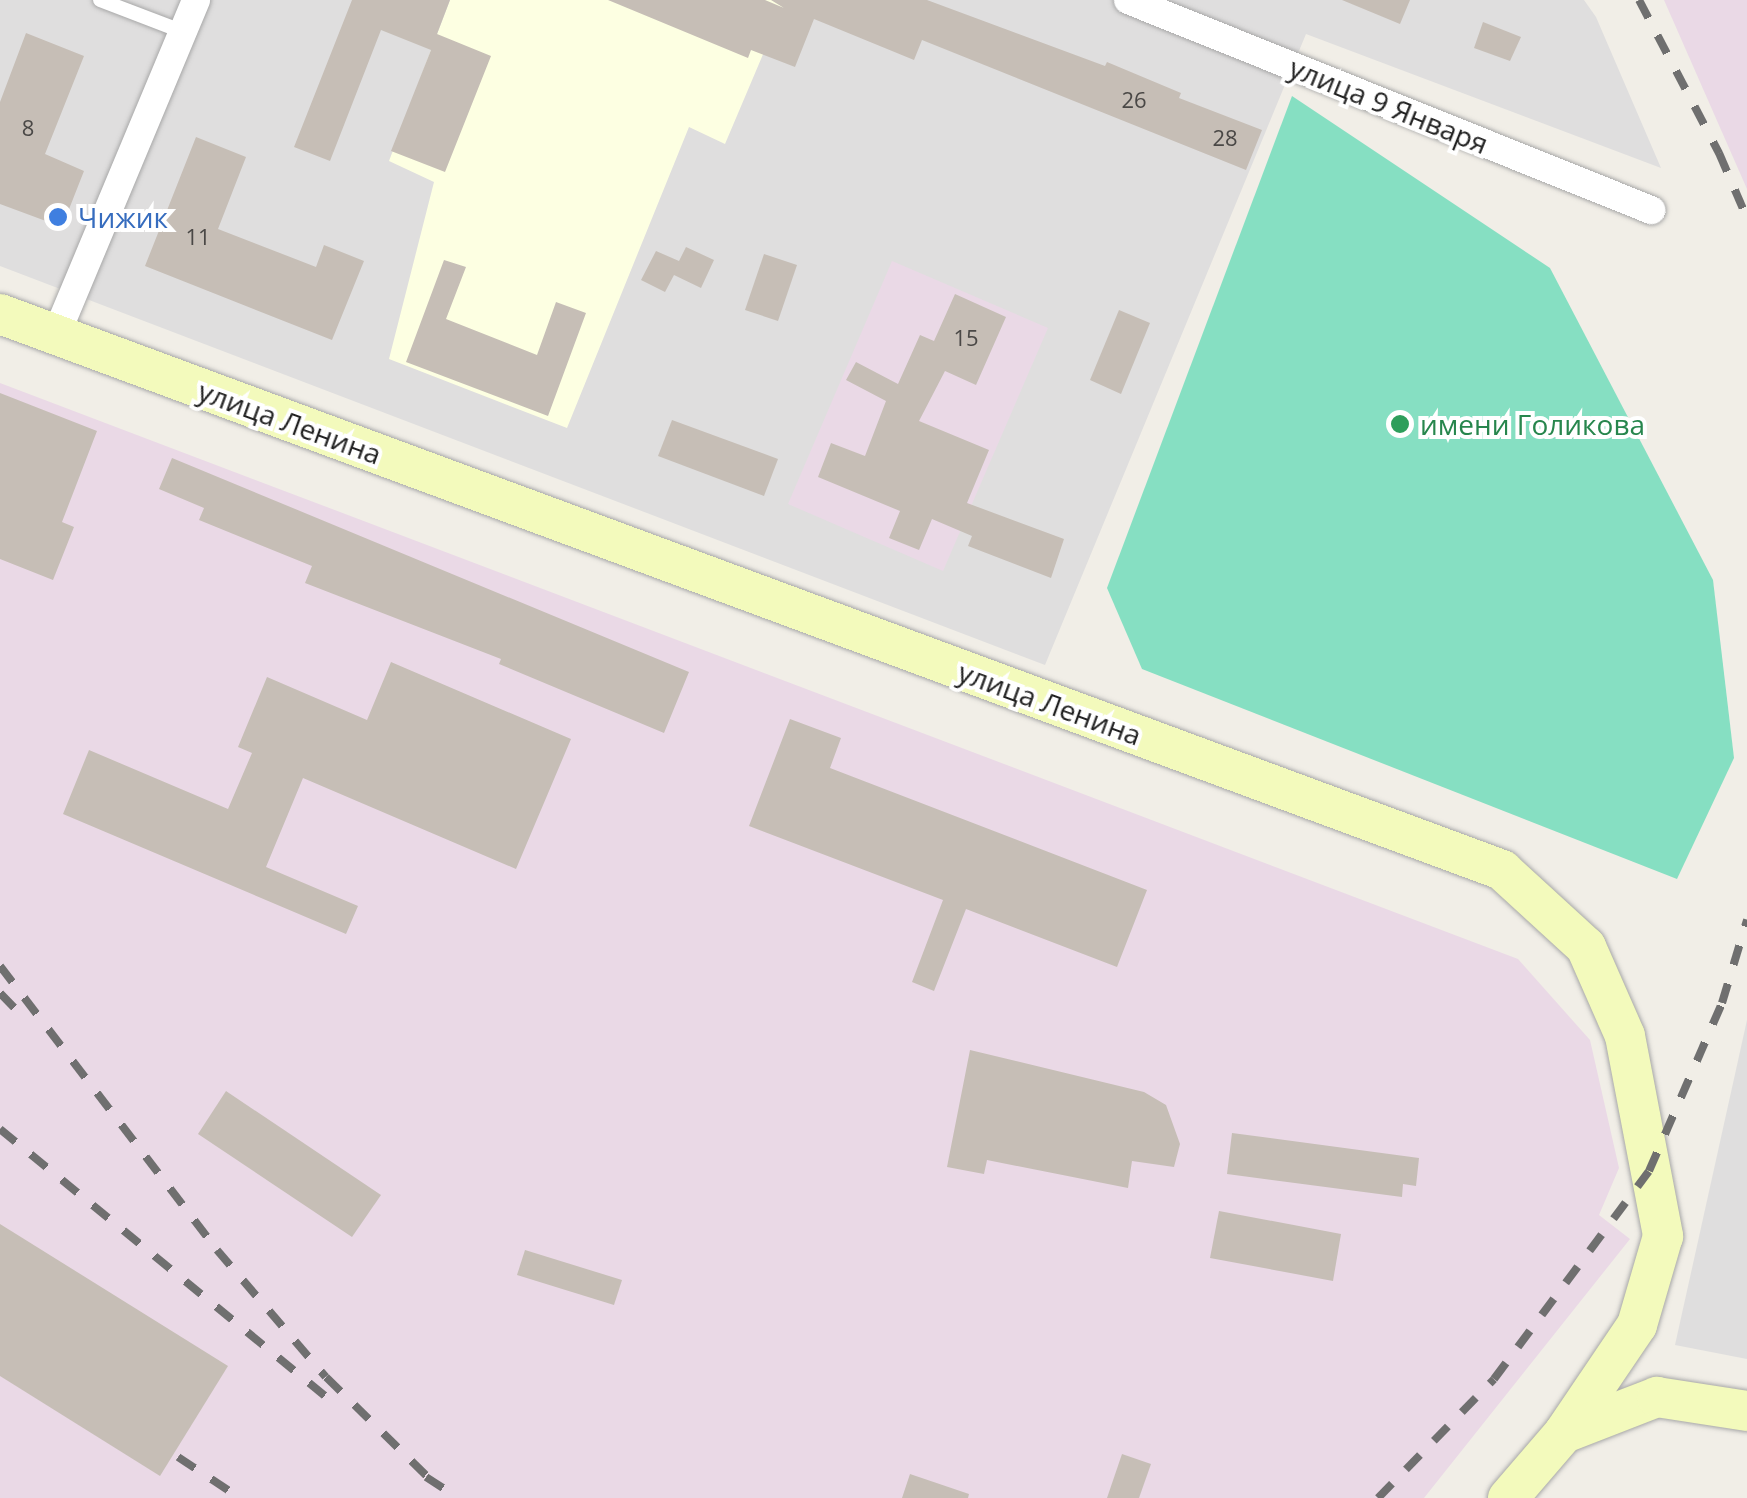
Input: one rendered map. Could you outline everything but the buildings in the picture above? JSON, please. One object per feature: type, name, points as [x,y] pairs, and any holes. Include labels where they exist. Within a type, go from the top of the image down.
[{"type":"street","points":[[56,335],[196,0]]},
{"type":"street","name":"улица 9 Января","points":[[1128,0],[1651,210]]},
{"type":"street","name":"улица Ленина","points":[[0,314],[1502,870],[1586,946],[1625,1036],[1664,1236],[1636,1325],[1564,1432],[1508,1498]]},
{"type":"street","points":[[1564,1432],[1658,1397],[1747,1411]]},
{"type":"lane","points":[[100,0],[184,32]]},
{"type":"shaded area","points":[[0,0],[1584,0],[1596,17],[1661,168],[1306,34],[1045,665],[0,266]]},
{"type":"shaded area","points":[[450,0],[786,0],[725,144],[689,127],[567,428],[389,359],[434,182],[389,161]]},
{"type":"shaded area","points":[[1664,0],[1747,0],[1747,189]]},
{"type":"shaded area","points":[[892,261],[1048,328],[943,571],[788,504]]},
{"type":"shaded area","points":[[0,383],[1518,959],[1590,1040],[1619,1168],[1599,1215],[1630,1239],[1424,1498],[0,1498]]},
{"type":"shaded area","points":[[1747,1020],[1747,1359],[1675,1345]]},
{"type":"green space","name":"имени Голикова","points":[[1292,96],[1550,268],[1713,580],[1734,758],[1677,879],[1142,669],[1107,588]]},
{"type":"railway","points":[[1639,0],[1719,153],[1747,218]]},
{"type":"railway","points":[[1378,1498],[1494,1379],[1649,1171],[1722,1003],[1747,920]]},
{"type":"railway","points":[[0,966],[217,1250],[326,1377],[437,1486]]},
{"type":"railway","points":[[0,993],[26,1020]]},
{"type":"railway","points":[[0,1129],[336,1405]]},
{"type":"railway","points":[[178,1457],[240,1498]]},
{"type":"railway","points":[[426,1477],[458,1498]]},
{"type":"place","name":"Чижик","points":[[58,217]]},
{"type":"place","name":"имени Голикова","points":[[1400,424]]}]
